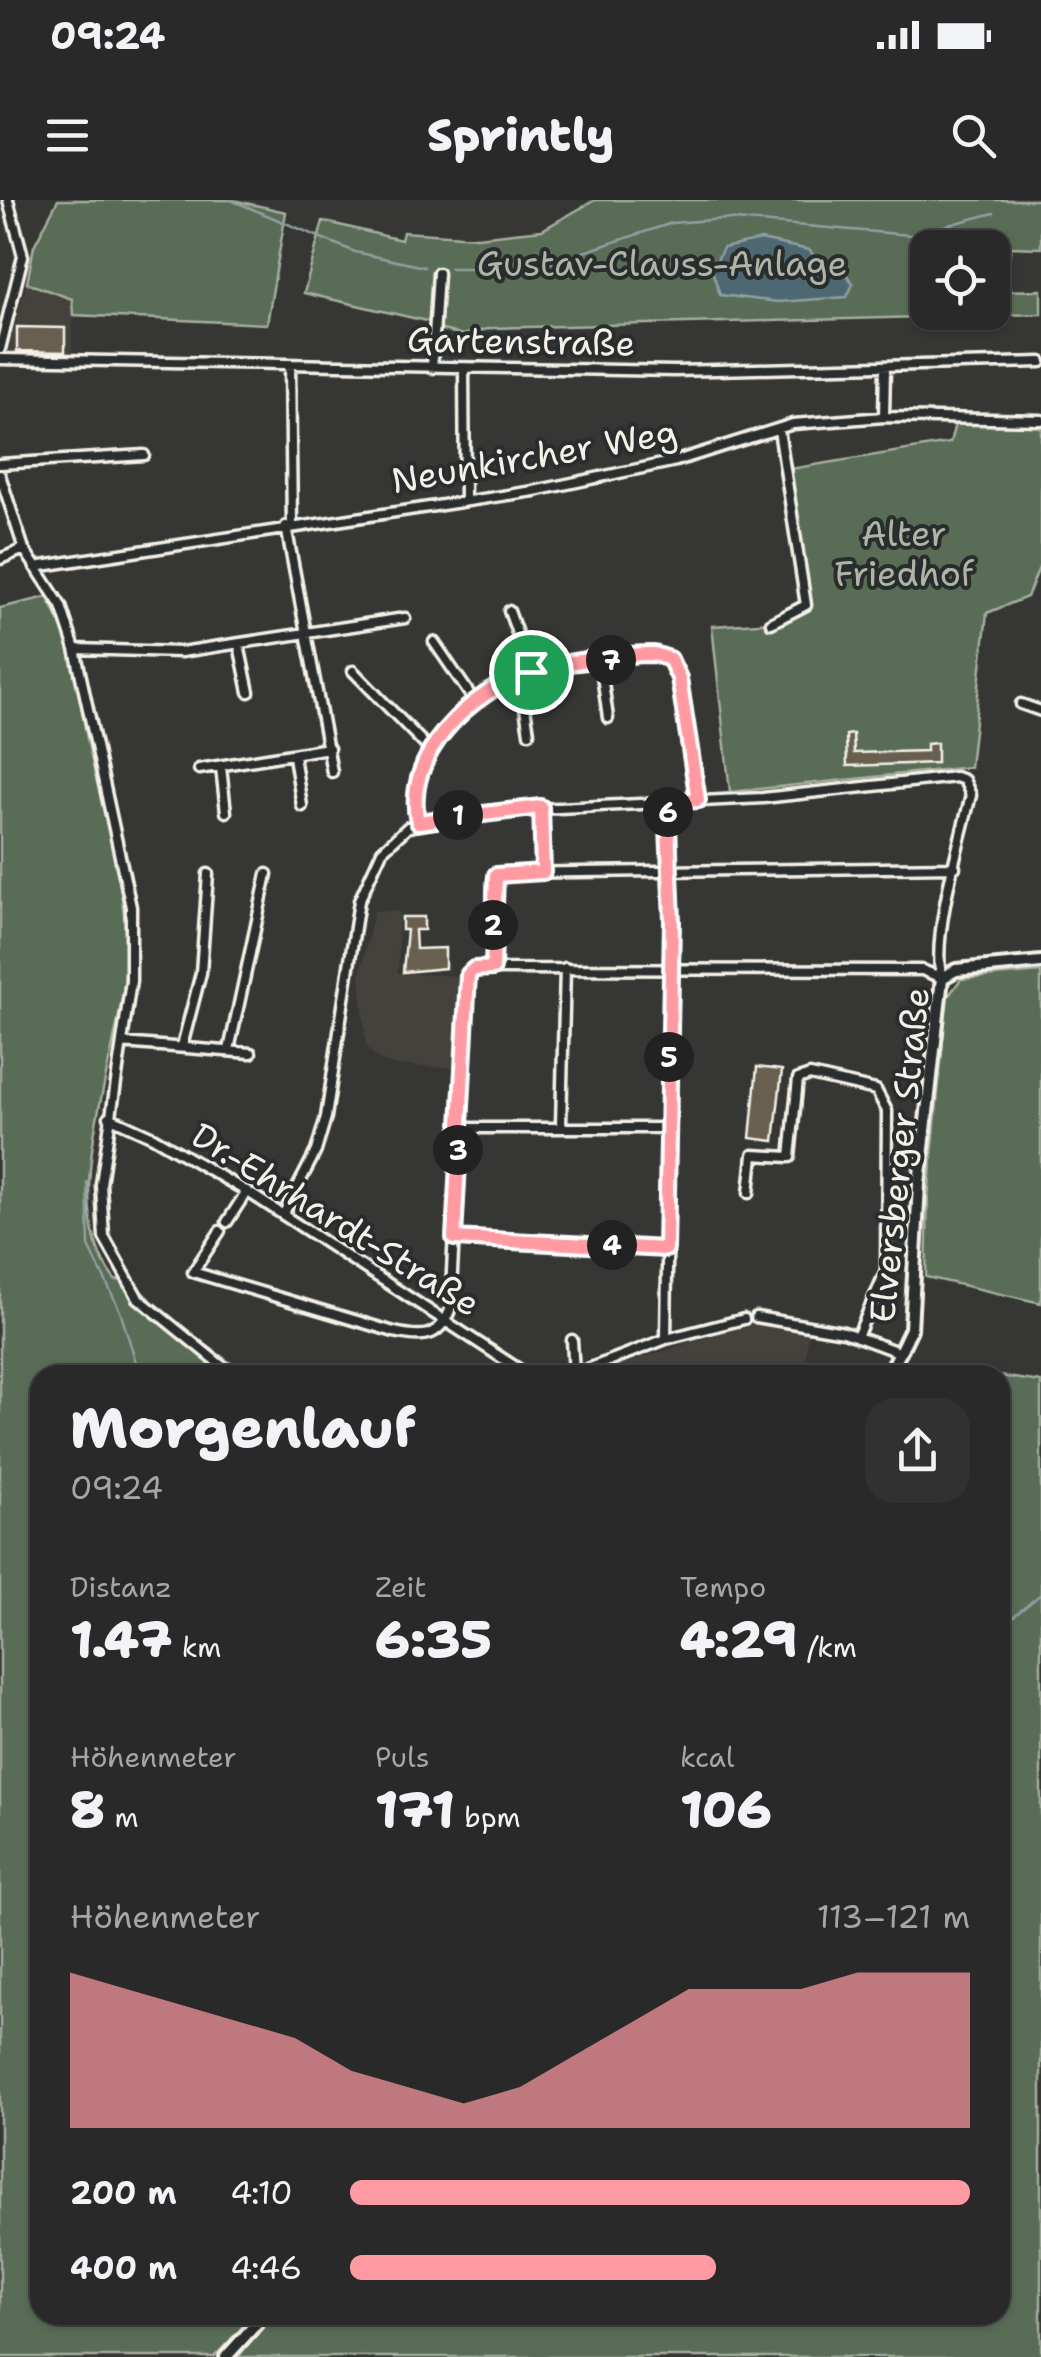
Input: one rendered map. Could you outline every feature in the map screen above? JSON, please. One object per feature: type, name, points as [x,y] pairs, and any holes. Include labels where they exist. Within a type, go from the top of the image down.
[{"type":"main road","name":"Elversberger Straße","points":[[894,1365],[914,1304],[919,1184],[942,978],[956,970],[1041,962]]},
{"type":"main road","points":[[226,2357],[255,2325]]},
{"type":"street","points":[[0,349],[23,256],[8,200]]},
{"type":"street","points":[[432,368],[438,273]]},
{"type":"street","points":[[0,307],[11,310]]},
{"type":"street","name":"Gartenstraße","points":[[0,359],[675,371],[1041,362]]},
{"type":"street","points":[[290,364],[289,526],[332,772]]},
{"type":"street","points":[[884,417],[885,366]]},
{"type":"street","points":[[464,368],[466,500]]},
{"type":"street","name":"Neunkircher Weg","points":[[35,567],[534,491],[676,461],[793,424],[884,417],[1041,420]]},
{"type":"street","points":[[771,623],[806,605],[779,430]]},
{"type":"street","points":[[0,464],[144,456]]},
{"type":"street","points":[[0,475],[24,549],[61,606],[75,650],[131,906],[134,953],[100,1203],[108,1251],[128,1286],[152,1314],[220,1365]]},
{"type":"street","points":[[0,559],[24,549]]},
{"type":"street","points":[[508,611],[531,672]]},
{"type":"street","points":[[75,650],[181,652],[308,636],[405,618]]},
{"type":"street","points":[[434,642],[475,702]]},
{"type":"street","points":[[240,644],[249,692]]},
{"type":"street","points":[[418,822],[413,790],[431,751],[475,702],[531,672],[654,654],[673,664],[698,800]]},
{"type":"street","points":[[600,662],[608,718]]},
{"type":"street","points":[[353,671],[431,751]]},
{"type":"street","points":[[520,676],[529,733]]},
{"type":"street","points":[[1021,704],[1041,710]]},
{"type":"street","points":[[199,769],[329,748]]},
{"type":"street","points":[[294,756],[302,806]]},
{"type":"street","points":[[221,767],[226,812]]},
{"type":"street","points":[[284,1215],[316,1152],[326,1117],[348,950],[364,888],[382,851],[418,822],[541,807],[840,792],[956,777],[964,780],[971,795],[938,966],[942,978]]},
{"type":"street","points":[[666,1340],[672,872],[667,802]]},
{"type":"street","points":[[541,807],[543,872]]},
{"type":"street","points":[[493,968],[493,881],[502,873],[955,867]]},
{"type":"street","points":[[182,1046],[201,973],[208,874]]},
{"type":"street","points":[[229,1050],[267,874]]},
{"type":"street","points":[[220,1232],[193,1272],[410,1335],[434,1334],[446,1320],[471,972],[493,968],[671,967],[922,970],[942,978]]},
{"type":"street","points":[[561,1126],[565,968]]},
{"type":"street","points":[[122,1043],[252,1053]]},
{"type":"street","points":[[749,1193],[753,1155],[790,1157],[798,1079],[810,1075],[876,1090],[886,1111],[886,1270],[857,1336]]},
{"type":"street","name":"Dr.-Ehrhardt-Straße","points":[[110,1117],[153,1137],[284,1215],[513,1365]]},
{"type":"street","points":[[460,1128],[668,1128]]},
{"type":"street","points":[[227,1222],[246,1192]]},
{"type":"street","points":[[454,1238],[666,1249]]},
{"type":"street","points":[[756,1317],[857,1336],[901,1353]]},
{"type":"street","points":[[600,1365],[666,1340],[744,1319]]},
{"type":"street","points":[[572,1340],[573,1365]]},
{"type":"shaded area","points":[[27,283],[72,299],[72,356],[5,357]]},
{"type":"shaded area","points":[[374,911],[399,912],[398,973],[462,976],[459,1068],[393,1065],[378,1059],[366,1046],[360,976]]},
{"type":"shaded area","points":[[755,1322],[809,1327],[805,1365],[620,1365]]},
{"type":"green space","points":[[58,200],[233,200],[286,212],[267,324],[73,315],[72,299],[27,283],[34,246]]},
{"type":"green space","name":"Gustav-Clauss-Anlage","points":[[595,200],[1041,200],[1041,248],[1011,247],[1010,252],[1010,230],[910,230],[910,317],[492,328],[463,335],[434,328],[435,323],[304,293],[323,221],[401,240],[403,232],[477,237],[542,230]]},
{"type":"green space","name":"Gustav-Clauss-Anlage","points":[[1041,290],[1041,314],[1010,315],[1010,291]]},
{"type":"green space","name":"Alter Friedhof","points":[[955,424],[1041,425],[1041,563],[1027,597],[987,613],[970,767],[730,792],[712,626],[776,622],[807,605],[790,469],[950,443]]},
{"type":"green space","points":[[47,597],[56,614],[74,668],[119,879],[126,961],[90,1169],[90,1210],[97,1248],[115,1280],[131,1281],[165,1315],[233,1365],[30,1365],[30,2325],[244,2325],[214,2357],[0,2357],[0,608]]},
{"type":"green space","points":[[1041,972],[1041,1303],[926,1277],[928,1198],[947,998],[961,979]]},
{"type":"green space","points":[[1010,1377],[1041,1382],[1041,2357],[238,2357],[265,2325],[1010,2325]]},
{"type":"water","points":[[761,240],[809,250],[821,264],[841,267],[853,284],[847,297],[778,302],[720,295],[712,270],[723,248]]},
{"type":"building","points":[[17,327],[65,328],[65,352],[17,351]]},
{"type":"building","points":[[853,734],[854,753],[927,751],[927,744],[937,743],[937,763],[847,766],[846,735]]},
{"type":"building","points":[[402,917],[424,917],[424,930],[415,930],[416,949],[445,948],[445,968],[403,972],[407,930],[402,930]]},
{"type":"building","points":[[757,1067],[782,1070],[774,1141],[750,1138]]},
{"type":"waterway","points":[[231,200],[355,252],[424,267]]},
{"type":"waterway","points":[[450,268],[535,268],[672,223],[724,219],[910,235],[994,213]]},
{"type":"waterway","points":[[87,1182],[89,1246],[120,1311],[137,1365]]},
{"type":"waterway","points":[[1010,1619],[1041,1594]]},
{"type":"route","points":[[654,654],[670,659],[679,678],[698,800],[667,802],[672,921],[666,1249],[454,1238],[468,975],[474,969],[493,968],[496,875],[543,872],[541,807],[418,822],[413,790],[424,762],[458,718],[490,692],[531,672],[654,654]]}]
